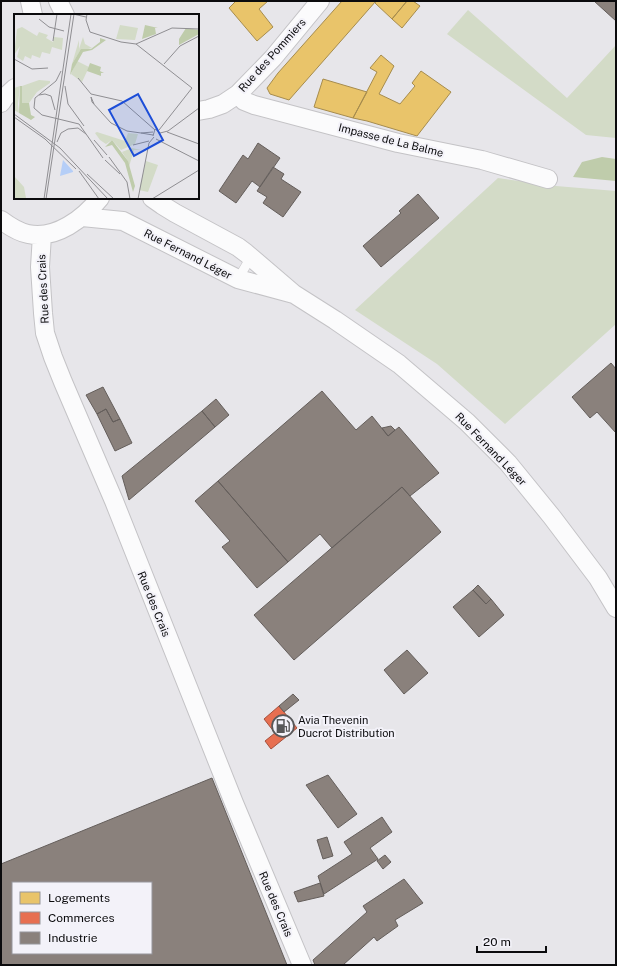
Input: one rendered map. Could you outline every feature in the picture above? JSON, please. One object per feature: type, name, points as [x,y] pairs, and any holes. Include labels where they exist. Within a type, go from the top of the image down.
[{"type":"street","points":[[30,1],[33,14]]},
{"type":"street","points":[[58,1],[64,14]]},
{"type":"street","name":"Rue des Pommiers","points":[[199,111],[209,110],[223,104],[238,94],[272,58],[320,1]]},
{"type":"street","points":[[1,103],[14,89]]},
{"type":"street","name":"Impasse de La Balme","points":[[238,94],[244,101],[254,105],[398,143],[482,160],[548,179]]},
{"type":"street","points":[[1,220],[19,231],[42,235],[63,229],[82,217],[99,199]]},
{"type":"street","name":"Rue Fernand Léger","points":[[153,199],[175,213],[238,247],[294,294],[399,364],[467,422],[508,463],[552,516],[598,578],[616,608]]},
{"type":"street","name":"Rue Fernand Léger","points":[[82,217],[123,221],[238,279],[294,294]]},
{"type":"street","name":"Rue des Crais","points":[[42,235],[40,266],[45,333],[62,382],[114,501],[234,803],[302,965]]},
{"type":"lane","points":[[238,279],[251,257]]},
{"type":"green space","points":[[468,10],[567,98],[616,45],[616,138],[586,135],[447,34]]},
{"type":"green space","points":[[602,157],[616,159],[616,181],[573,177],[582,162]]},
{"type":"green space","points":[[498,178],[556,186],[616,191],[616,324],[505,424],[437,364],[355,310]]},
{"type":"building: Logements","points":[[236,1],[268,1],[259,9],[273,27],[257,41],[229,8]]},
{"type":"building: Logements","points":[[342,1],[376,1],[289,100],[270,94],[267,88],[278,73]]},
{"type":"building: Logements","points":[[376,1],[407,1],[392,19],[375,3]]},
{"type":"building: Logements","points":[[407,1],[413,1],[420,6],[402,28],[392,19]]},
{"type":"building: Logements","points":[[381,55],[394,66],[379,94],[400,104],[415,86],[412,83],[421,71],[451,92],[417,136],[353,118],[377,72],[370,68]]},
{"type":"building: Logements","points":[[323,79],[367,92],[353,118],[314,107]]},
{"type":"building: Commerces","points":[[279,706],[297,728],[271,749],[265,741],[275,733],[264,719]]},
{"type":"building: Industrie","points":[[594,1],[616,1],[616,21]]},
{"type":"building: Industrie","points":[[258,143],[280,158],[260,187],[252,181],[236,203],[219,191],[243,155],[248,159]]},
{"type":"building: Industrie","points":[[273,167],[284,174],[281,179],[301,192],[283,217],[263,203],[267,197],[257,191]]},
{"type":"building: Industrie","points":[[418,194],[439,218],[381,267],[363,246],[401,213],[399,211]]},
{"type":"building: Industrie","points":[[611,363],[616,369],[616,433],[597,412],[590,418],[572,397]]},
{"type":"building: Industrie","points":[[103,387],[120,419],[113,422],[106,409],[97,414],[86,395]]},
{"type":"building: Industrie","points":[[322,391],[356,430],[372,416],[388,436],[399,427],[439,473],[410,496],[402,487],[332,548],[320,534],[288,562],[218,481]]},
{"type":"building: Industrie","points":[[216,399],[229,415],[215,427],[202,411]]},
{"type":"building: Industrie","points":[[106,409],[113,422],[120,419],[132,443],[115,451],[97,414]]},
{"type":"building: Industrie","points":[[202,411],[215,427],[129,500],[122,476]]},
{"type":"building: Industrie","points":[[391,426],[395,430],[388,436],[382,428]]},
{"type":"building: Industrie","points":[[218,481],[288,562],[257,588],[222,547],[230,541],[195,501]]},
{"type":"building: Industrie","points":[[402,487],[441,532],[294,660],[254,615]]},
{"type":"building: Industrie","points":[[478,585],[491,599],[486,604],[473,590]]},
{"type":"building: Industrie","points":[[473,590],[486,604],[491,599],[504,615],[479,637],[453,607]]},
{"type":"building: Industrie","points":[[407,650],[428,673],[404,694],[384,670]]},
{"type":"building: Industrie","points":[[293,694],[299,700],[284,712],[279,706]]},
{"type":"building: Industrie","points":[[328,775],[357,814],[338,828],[306,785]]},
{"type":"building: Industrie","points":[[212,778],[287,965],[1,965],[1,864]]},
{"type":"building: Industrie","points":[[382,817],[392,832],[370,848],[378,859],[324,894],[318,876],[352,854],[344,842]]},
{"type":"building: Industrie","points":[[327,837],[333,856],[323,859],[317,840]]},
{"type":"building: Industrie","points":[[385,855],[391,862],[383,869],[377,861]]},
{"type":"building: Industrie","points":[[404,879],[423,903],[395,920],[398,926],[377,941],[374,937],[343,965],[315,965],[313,960],[367,912],[363,906]]},
{"type":"building: Industrie","points":[[320,883],[324,896],[298,902],[294,892]]},
{"type":"place","name":"Avia Thevenin Ducrot Distribution","points":[[283,726]]}]
